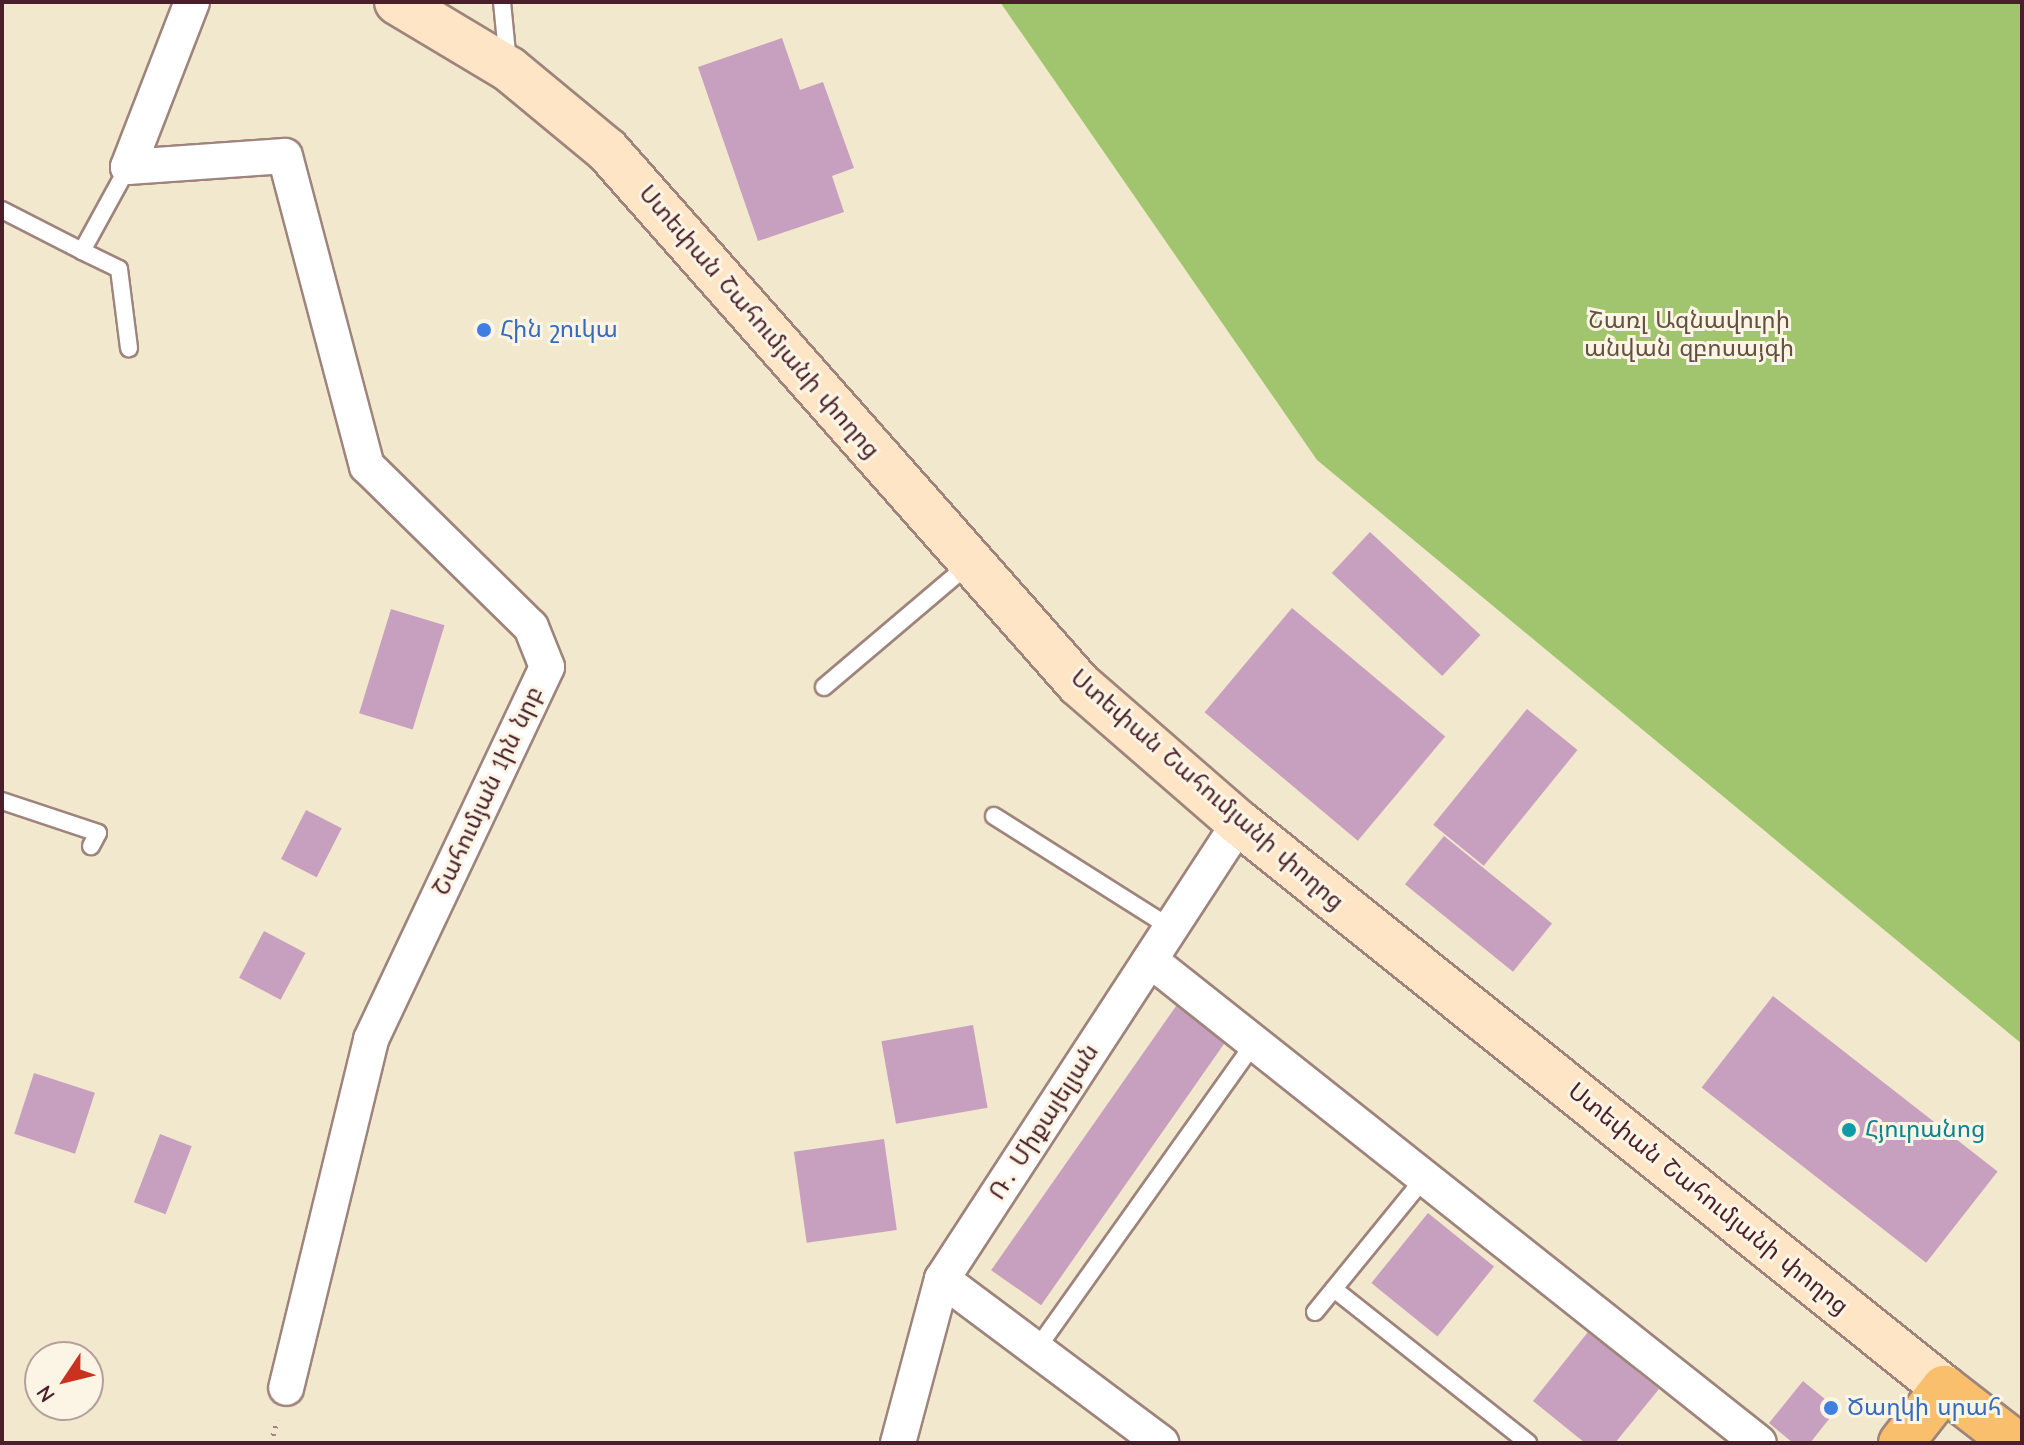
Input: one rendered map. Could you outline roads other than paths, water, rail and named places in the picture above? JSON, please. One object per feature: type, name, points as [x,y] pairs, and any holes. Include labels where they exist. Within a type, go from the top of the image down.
[{"type":"main road","name":"Ստեփան Շահումյանի փողոց","points":[[397,2],[509,69],[607,150],[1079,684],[1239,823],[2015,1443]]},
{"type":"main road","points":[[1901,1443],[1944,1388]]},
{"type":"street","points":[[128,167],[192,2]]},
{"type":"street","name":"Շահումյան 1ին նրբ","points":[[128,167],[285,156],[367,466],[531,627],[547,667],[371,1040],[286,1388]]},
{"type":"street","name":"Ռ․ Միքայելյան","points":[[898,1443],[942,1279],[1239,823]]},
{"type":"street","points":[[1150,960],[1425,1177],[1738,1437]]},
{"type":"street","points":[[942,1279],[1161,1443]]},
{"type":"lane","points":[[502,2],[509,69]]},
{"type":"lane","points":[[82,251],[128,167]]},
{"type":"lane","points":[[2,210],[119,269],[129,348]]},
{"type":"lane","points":[[824,687],[971,562]]},
{"type":"lane","points":[[2,801],[98,833],[91,846]]},
{"type":"lane","points":[[994,816],[1171,928]]},
{"type":"lane","points":[[1036,1350],[1255,1042]]},
{"type":"lane","points":[[1315,1312],[1425,1177]]},
{"type":"lane","points":[[1334,1289],[1528,1443]]},
{"type":"place","name":"Հին շուկա","points":[[484,330]]},
{"type":"place","name":"Հյուրանոց","points":[[1849,1130]]},
{"type":"place","name":"Ծաղկի սրահ","points":[[1831,1408]]},
{"type":"park label","name":"Շառլ Ազնավուրի անվան զբոսայգի","points":[[1689,335]]}]
